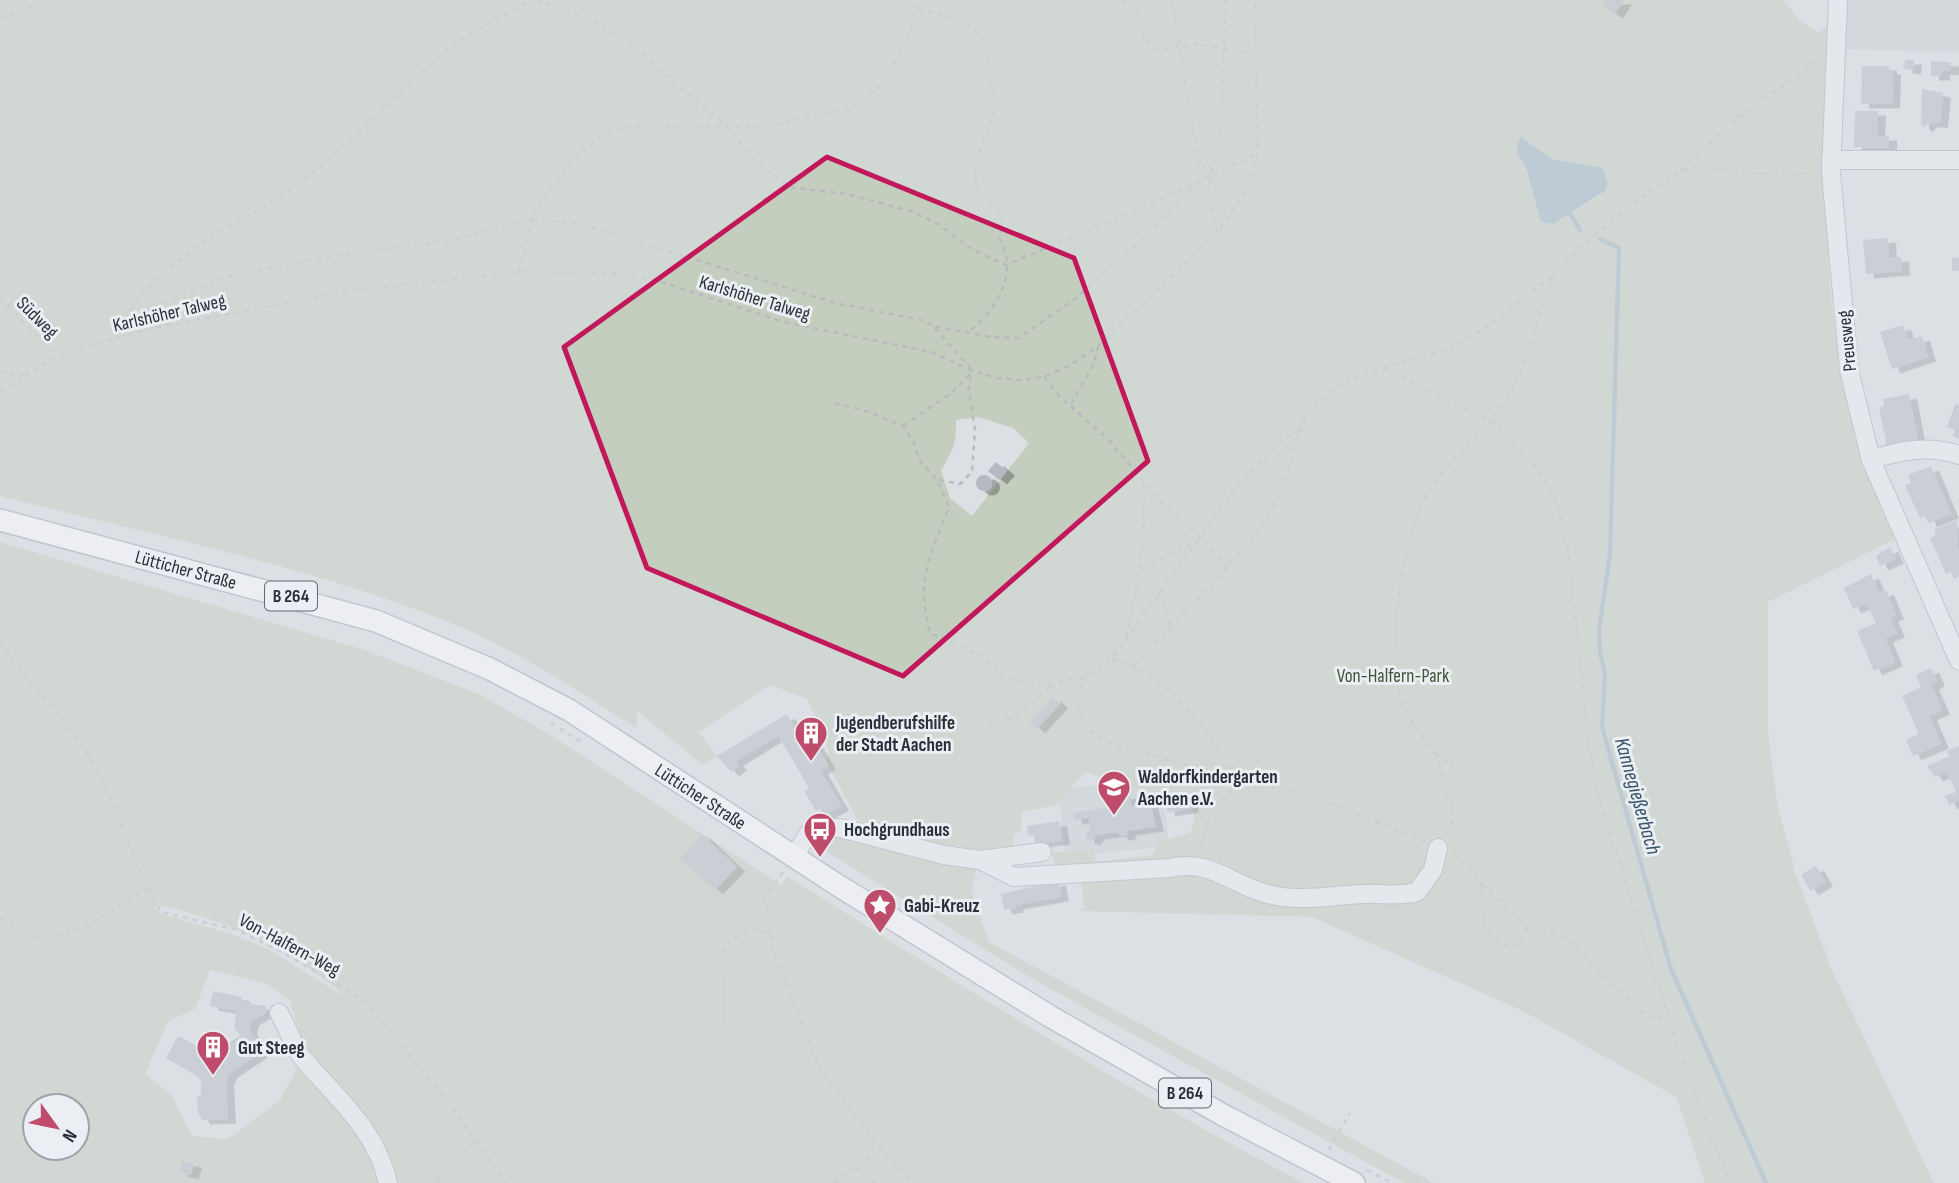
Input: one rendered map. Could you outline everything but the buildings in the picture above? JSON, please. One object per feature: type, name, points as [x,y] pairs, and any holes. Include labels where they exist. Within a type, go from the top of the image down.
[{"type":"main road","name":"Lütticher Straße","points":[[0,520],[299,598],[376,621],[435,643],[569,710],[794,857],[1051,1017],[1223,1115],[1354,1183]]},
{"type":"street","name":"Preusweg","points":[[1838,0],[1831,167],[1849,370],[1871,460],[1959,661]]},
{"type":"street","points":[[1831,167],[1959,160]]},
{"type":"street","points":[[1871,460],[1893,453],[1926,449],[1959,456]]},
{"type":"street","points":[[794,857],[808,834],[830,827],[944,856],[980,860],[1042,852]]},
{"type":"street","points":[[980,860],[1014,877],[1170,868],[1190,863],[1273,896],[1304,898],[1365,893],[1395,897],[1418,892],[1427,882],[1438,848]]},
{"type":"street","points":[[279,1013],[302,1058],[325,1080],[361,1124],[383,1165],[388,1183]]},
{"type":"path","points":[[0,19],[48,0]]},
{"type":"path","points":[[116,338],[126,318],[155,281],[178,261],[310,175],[438,57],[531,0]]},
{"type":"path","points":[[537,0],[618,34],[638,48],[659,70],[728,127],[751,157],[788,187],[859,197],[911,211],[938,224],[972,250],[1006,265],[1194,184],[1258,153]]},
{"type":"path","points":[[519,272],[532,219],[547,191],[572,160],[595,141],[621,128],[644,125],[771,125],[851,108],[884,83],[898,58],[918,10],[919,0]]},
{"type":"path","points":[[1122,0],[1137,12],[1144,39],[1158,50],[1199,44],[1254,55]]},
{"type":"path","points":[[1172,0],[1200,164],[1210,175]]},
{"type":"path","points":[[1217,233],[1207,196],[1221,130],[1225,90],[1223,48],[1226,0]]},
{"type":"path","name":"Karlshöher Talweg","points":[[0,391],[29,376],[57,356],[116,338],[283,301],[354,290],[519,272],[612,273],[658,281],[784,322],[931,352],[973,371],[1020,380],[1044,377],[1069,366],[1098,346],[1217,233],[1243,195],[1258,153],[1255,0]]},
{"type":"path","points":[[918,10],[947,13],[966,22],[981,37],[989,62],[983,74],[995,90],[996,104],[975,174],[978,193],[1003,216],[999,238],[1006,249],[1006,265],[999,302],[968,333]]},
{"type":"path","points":[[1134,665],[1228,568],[1274,507],[1285,483],[1300,430],[1318,402],[1330,391],[1383,369],[1457,345],[1554,276],[1624,210],[1679,172],[1735,120],[1808,68],[1835,41]]},
{"type":"path","points":[[1679,172],[1703,167],[1747,173],[1831,167]]},
{"type":"path","points":[[933,326],[1005,339],[1019,338],[1032,331],[1072,301],[1140,242],[1194,184]]},
{"type":"path","points":[[126,318],[229,276],[329,257],[459,239],[532,219],[581,224],[835,303],[926,321],[973,371]]},
{"type":"path","points":[[1453,766],[1437,755],[1410,719],[1399,691],[1395,633],[1410,542],[1423,502],[1440,475],[1492,422],[1511,391],[1554,276]]},
{"type":"path","name":"Südweg","points":[[0,298],[57,356]]},
{"type":"path","points":[[1071,404],[1094,364],[1098,346]]},
{"type":"path","points":[[1383,369],[1492,422],[1513,441],[1541,474],[1557,502],[1565,527],[1588,741],[1598,796],[1669,1020],[1730,1183]]},
{"type":"path","points":[[903,426],[953,392],[973,371]]},
{"type":"path","points":[[937,480],[960,484],[972,472],[975,430],[968,385],[973,371]]},
{"type":"path","points":[[0,372],[29,376]]},
{"type":"path","points":[[1044,377],[1059,396],[1109,440],[1143,481],[1228,568]]},
{"type":"path","points":[[835,403],[869,412],[903,426],[914,443],[920,461],[937,480],[949,506],[927,557],[923,603],[930,633],[982,656],[1004,678],[1052,685]]},
{"type":"path","points":[[988,726],[1017,716],[1052,685],[1068,679],[1082,679],[1112,659],[1236,488],[1261,465],[1279,443],[1300,430]]},
{"type":"path","points":[[1126,638],[1141,569],[1145,531],[1143,481]]},
{"type":"path","points":[[1141,569],[1201,538]]},
{"type":"path","points":[[1159,592],[1170,626]]},
{"type":"path","name":"Von-Halfern-Weg","points":[[0,641],[77,737],[92,761],[146,889],[163,913],[237,930],[284,953],[365,1001],[476,1140],[506,1183]]},
{"type":"path","points":[[1112,659],[1134,665],[1187,706],[1238,778]]},
{"type":"path","points":[[1082,679],[1078,708],[1087,729],[1101,738],[1123,748],[1317,798],[1438,848],[1469,866],[1482,885],[1508,912],[1528,926],[1567,938],[1647,1016],[1669,1020]]},
{"type":"path","points":[[542,717],[589,746]]},
{"type":"path","points":[[1437,755],[1440,774],[1451,800],[1451,830],[1438,848]]},
{"type":"path","points":[[1190,863],[1205,839],[1212,811],[1232,793],[1238,778]]},
{"type":"path","points":[[794,857],[765,897],[774,952],[821,1071],[875,1143],[914,1183]]},
{"type":"path","points":[[1482,885],[1483,920],[1492,936],[1503,946],[1515,946],[1523,938],[1528,926]]},
{"type":"path","points":[[0,918],[29,933],[44,937],[76,930],[146,889]]},
{"type":"path","points":[[725,1023],[722,958],[727,942],[756,928],[771,938]]},
{"type":"path","points":[[1321,1165],[1350,1113]]},
{"type":"path","points":[[437,1183],[445,1167],[476,1140]]},
{"type":"path","points":[[832,1183],[869,1157],[875,1143]]},
{"type":"path","points":[[856,1168],[875,1183]]},
{"type":"path","points":[[500,1183],[501,1177]]},
{"type":"highlighted area","points":[[827,157],[1074,258],[1148,461],[903,676],[647,568],[564,347]]},
{"type":"shaded area","points":[[1847,0],[1959,0],[1959,53],[1844,49]]},
{"type":"shaded area","name":"Waldorfkindergarten Aachen e.V.","points":[[1161,778],[1169,846],[1066,857],[1058,789]]},
{"type":"green space","name":"Von-Halfern-Park","points":[[0,0],[1784,0],[1799,20],[1819,33],[1827,26],[1826,207],[1831,297],[1837,342],[1848,407],[1860,445],[1899,537],[1768,602],[1768,730],[1777,802],[1795,872],[1833,973],[1934,1183],[1705,1183],[1676,1097],[1523,1011],[1312,917],[1079,911],[1084,907],[1081,878],[1058,881],[1052,852],[1094,850],[1096,862],[1153,855],[1157,843],[1191,832],[1194,819],[1190,798],[1166,801],[1137,787],[1085,772],[1056,805],[1022,812],[1021,832],[1013,834],[1014,852],[979,859],[971,891],[989,942],[1434,1183],[1404,1183],[1036,981],[798,834],[834,820],[859,823],[826,761],[829,751],[807,699],[770,685],[699,732],[717,756],[703,765],[638,712],[636,728],[517,655],[441,619],[279,566],[0,496]],"holes":[[[1520,136],[1552,159],[1603,168],[1599,196],[1553,224],[1516,151]],[[978,417],[1013,428],[1029,443],[972,516],[950,498],[941,470],[953,446],[956,420]]]},
{"type":"green space","points":[[0,542],[365,650],[481,695],[552,736],[781,885],[787,876],[1107,1073],[1304,1183],[0,1183]],"holes":[[[165,906],[217,922],[262,940],[283,952],[347,998],[268,949],[229,933],[165,915],[153,907]],[[210,970],[265,983],[289,999],[306,1052],[280,1100],[228,1139],[192,1136],[171,1094],[145,1074],[168,1021],[195,1009]]]},
{"type":"water","points":[[1520,136],[1552,159],[1603,168],[1608,183],[1605,191],[1553,224],[1541,222],[1527,171],[1516,151]]},
{"type":"waterway","points":[[1569,212],[1580,230]]},
{"type":"waterway","name":"Kannegießerbach","points":[[1600,239],[1619,248],[1610,554],[1599,630],[1600,654],[1605,673],[1602,727],[1671,969],[1766,1183]]},
{"type":"place","name":"Jugendberufshilfe der Stadt Aachen","points":[[811,763]]},
{"type":"place","name":"Waldorfkindergarten Aachen e.V.","points":[[1114,817]]},
{"type":"place","name":"Hochgrundhaus","points":[[820,859]]},
{"type":"place","name":"Gabi-Kreuz","points":[[880,935]]},
{"type":"place","name":"Gut Steeg","points":[[213,1077]]}]
